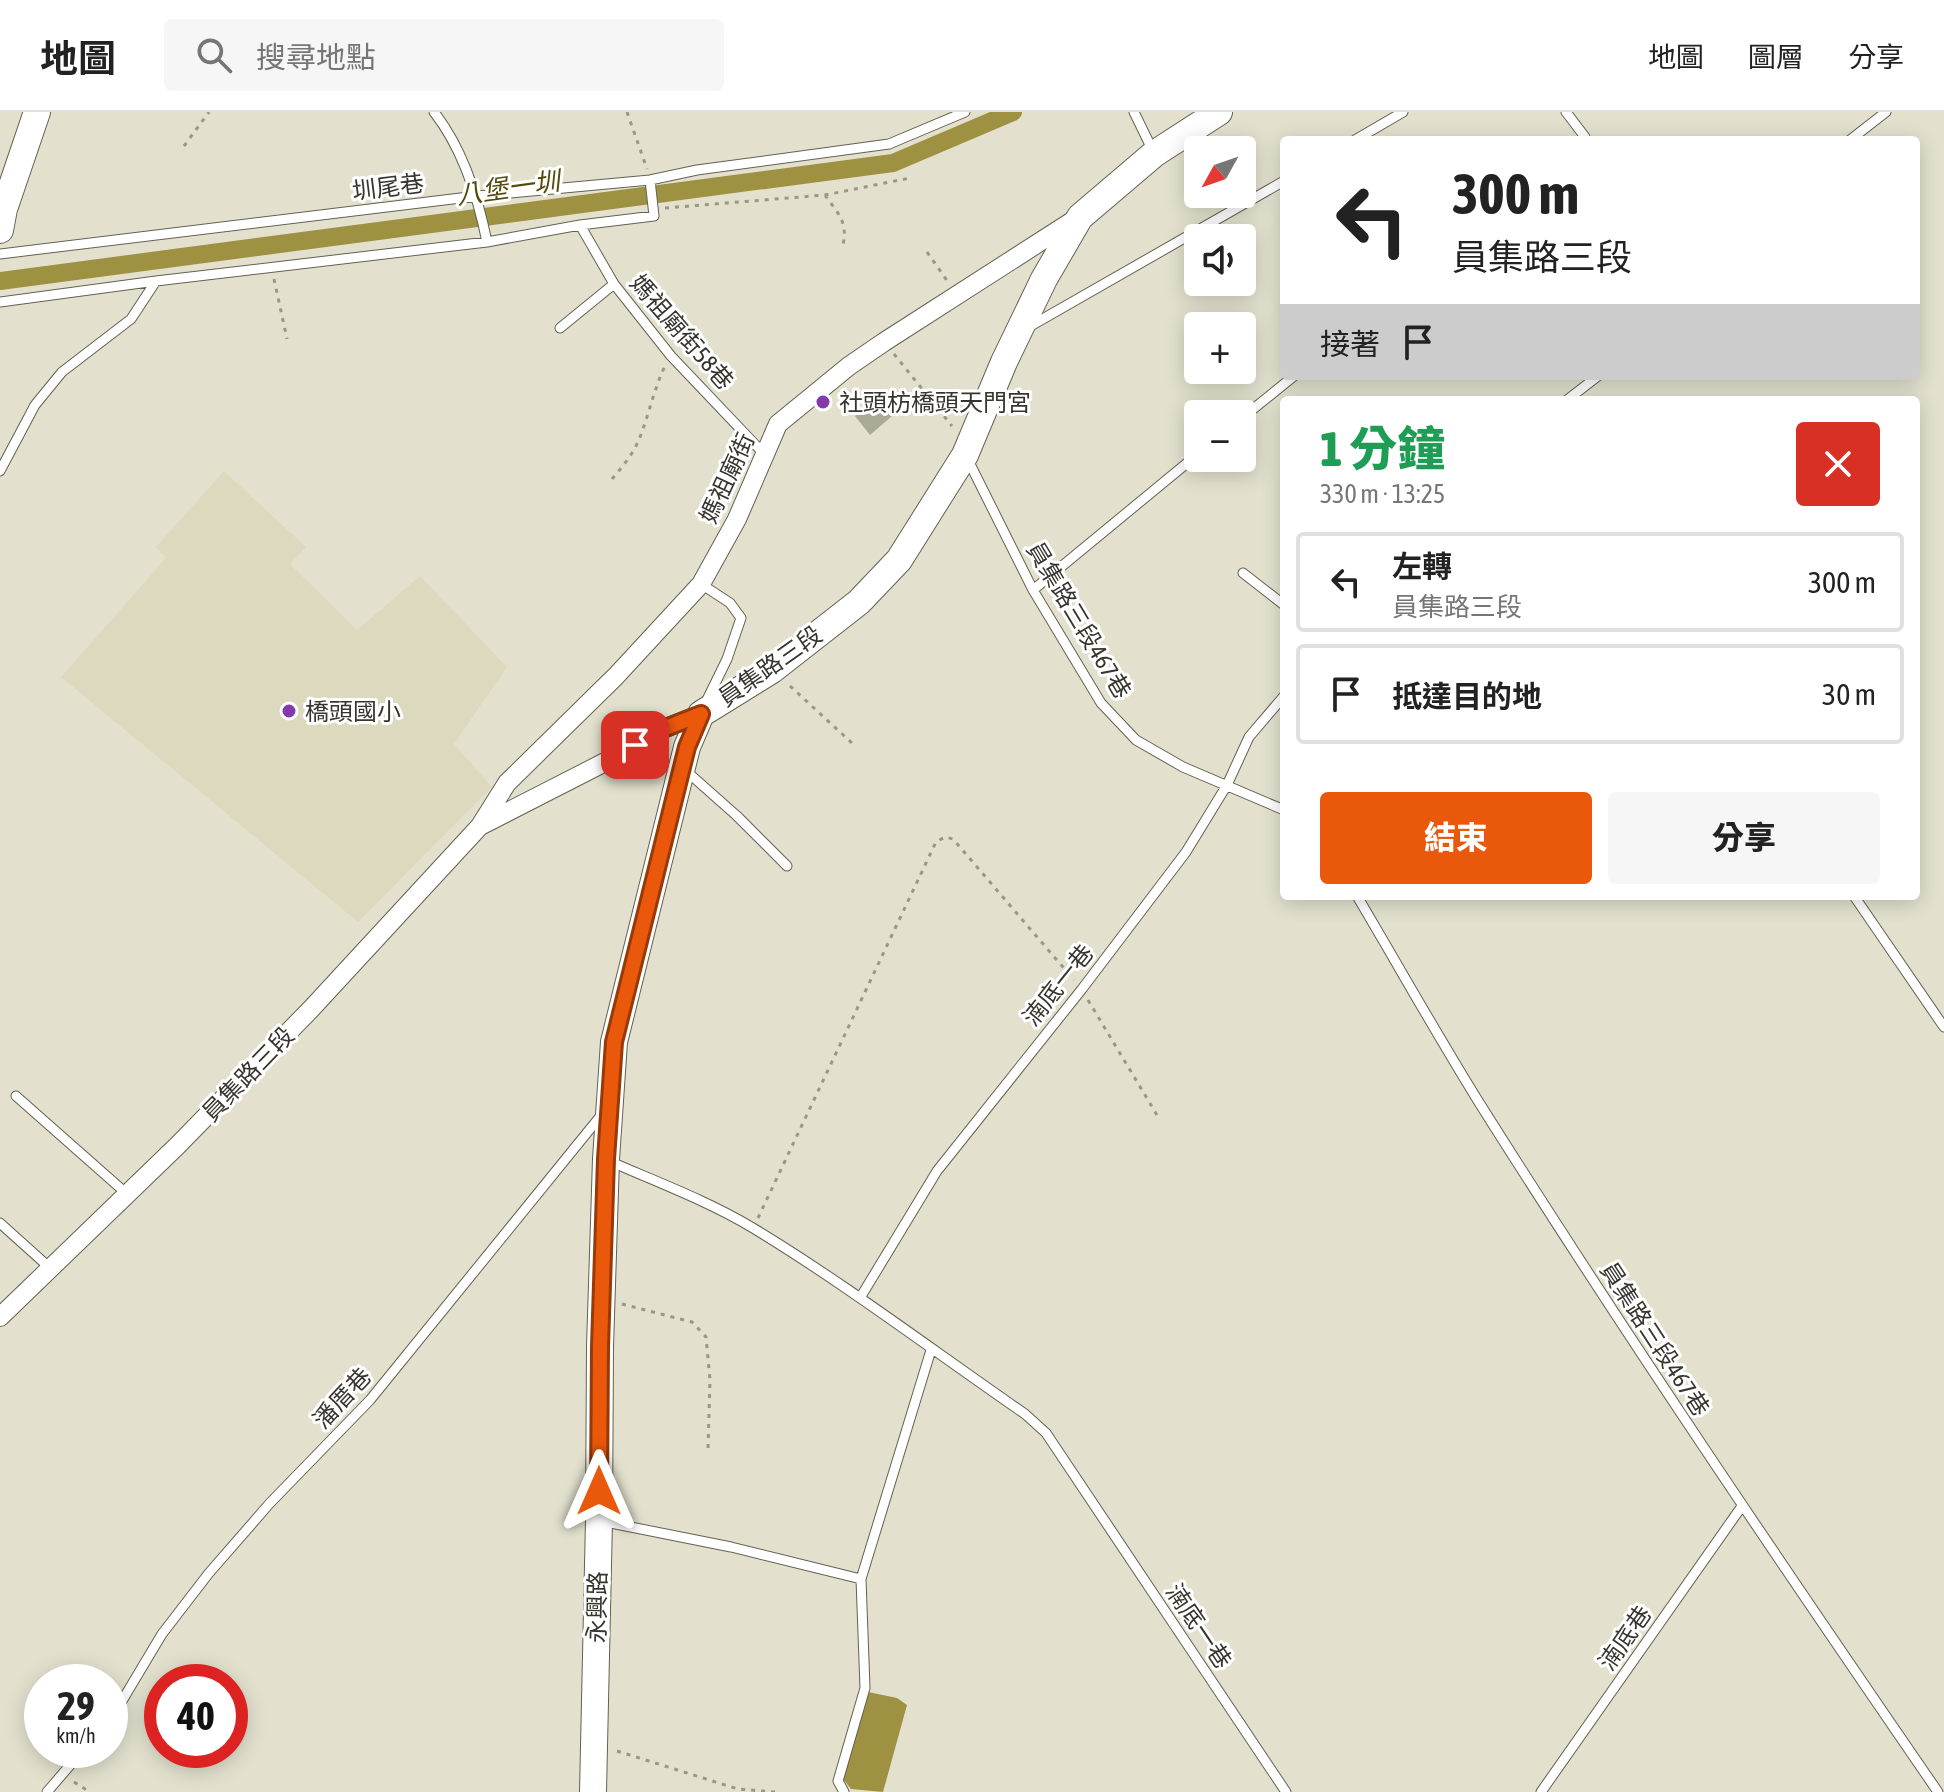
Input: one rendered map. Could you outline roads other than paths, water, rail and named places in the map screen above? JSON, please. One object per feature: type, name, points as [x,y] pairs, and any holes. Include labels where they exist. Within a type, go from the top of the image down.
[{"type":"street","points":[[0,228],[37,112]]},
{"type":"street","name":"員集路三段","points":[[0,1317],[311,1009],[480,826],[611,759],[658,731],[701,714],[772,670],[859,602],[899,560],[965,455],[1017,334],[1080,217],[1154,154],[1219,112]]},
{"type":"street","name":"媽祖廟街","points":[[480,826],[507,783],[616,676],[701,584],[737,519],[778,424],[849,366],[884,342],[1080,217]]},
{"type":"street","name":"永興路","points":[[593,1792],[602,1299],[606,1159],[614,1042],[682,767],[701,714]]},
{"type":"lane","points":[[434,112],[443,124],[477,196],[487,242]]},
{"type":"lane","name":"圳尾巷","points":[[0,254],[477,196],[650,180],[697,170],[889,144],[965,112]]},
{"type":"lane","points":[[1134,112],[1154,154]]},
{"type":"lane","points":[[1362,136],[1403,112]]},
{"type":"lane","points":[[1566,112],[1583,136]]},
{"type":"lane","points":[[1855,136],[1886,112]]},
{"type":"lane","points":[[0,302],[487,242],[580,225],[654,216],[650,180]]},
{"type":"lane","points":[[1017,334],[1280,183]]},
{"type":"lane","name":"媽祖廟街58巷","points":[[580,225],[614,284],[671,356],[766,456]]},
{"type":"lane","points":[[0,471],[35,405],[62,372],[131,319],[156,281]]},
{"type":"lane","points":[[560,328],[614,284]]},
{"type":"lane","points":[[1256,407],[1289,380]]},
{"type":"lane","points":[[1572,396],[1593,380]]},
{"type":"lane","name":"員集路三段467巷","points":[[965,455],[1033,590],[1101,703],[1136,740],[1183,767],[1280,808]]},
{"type":"lane","points":[[1033,590],[1184,466]]},
{"type":"lane","points":[[1243,573],[1280,602]]},
{"type":"lane","points":[[701,584],[730,603],[741,618],[727,659],[701,714]]},
{"type":"lane","name":"湳底一巷","points":[[860,1298],[937,1171],[1186,852],[1227,785],[1249,737],[1280,701]]},
{"type":"lane","points":[[682,767],[787,866]]},
{"type":"lane","name":"員集路三段467巷","points":[[1359,900],[1479,1101],[1742,1506],[1938,1792]]},
{"type":"lane","points":[[1857,900],[1944,1027]]},
{"type":"lane","points":[[16,1096],[127,1194]]},
{"type":"lane","name":"潘厝巷","points":[[128,1691],[162,1634],[209,1573],[270,1503],[370,1400],[610,1104]]},
{"type":"lane","name":"湳底一巷","points":[[606,1159],[698,1200],[753,1229],[860,1298],[1025,1414],[1046,1433],[1286,1792]]},
{"type":"lane","points":[[0,1223],[50,1268]]},
{"type":"lane","points":[[844,1792],[838,1781],[865,1688],[861,1579],[931,1350]]},
{"type":"lane","name":"湳底巷","points":[[1541,1792],[1742,1506]]},
{"type":"lane","points":[[599,1520],[731,1547],[861,1579]]},
{"type":"lane","points":[[47,1792],[66,1768]]},
{"type":"waterway","name":"八堡一圳","points":[[0,281],[893,163],[1013,112]]},
{"type":"place","name":"社頭枋橋頭天門宮","points":[[823,402]]},
{"type":"place","name":"橋頭國小","points":[[289,711]]}]
